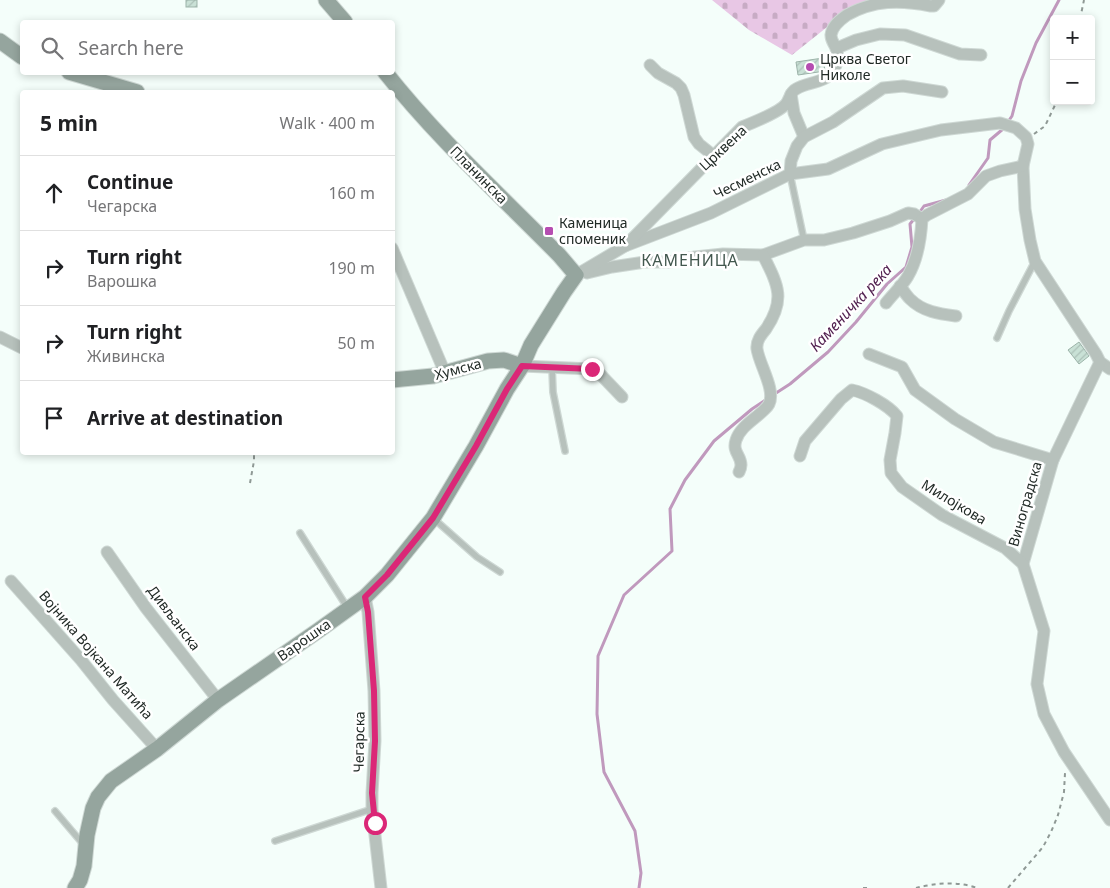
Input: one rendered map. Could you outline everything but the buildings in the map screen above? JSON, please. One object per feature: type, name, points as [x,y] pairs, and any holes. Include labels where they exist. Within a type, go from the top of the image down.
[{"type":"street","points":[[326,0],[343,20]]},
{"type":"street","name":"Црквена","points":[[522,366],[531,345],[576,275],[625,246],[742,127],[766,117],[786,105],[791,92],[795,89],[824,79],[833,72],[837,60],[837,48],[831,39],[831,34],[840,20],[857,8],[879,2],[902,1],[934,6],[940,0]]},
{"type":"street","points":[[837,48],[856,40],[888,34],[905,35],[960,54],[981,55]]},
{"type":"street","points":[[0,41],[20,56]]},
{"type":"street","points":[[650,65],[658,73],[681,88],[687,104],[694,137],[699,144],[714,156]]},
{"type":"street","points":[[79,75],[130,90]]},
{"type":"street","name":"Планинска","points":[[387,75],[444,139],[559,255],[576,275]]},
{"type":"street","points":[[790,174],[791,161],[797,146],[804,137],[833,122],[883,88],[903,86],[942,92]]},
{"type":"street","points":[[791,92],[794,114],[804,137]]},
{"type":"street","name":"Чесменска","points":[[625,246],[711,213],[790,174],[828,169],[882,144],[941,130],[1000,123],[1016,128],[1026,137]]},
{"type":"street","points":[[1026,137],[1028,144],[1023,166],[1025,209],[1035,261],[1100,362],[1110,369]]},
{"type":"street","points":[[922,219],[968,194],[986,176],[1023,166]]},
{"type":"street","points":[[576,275],[646,262],[669,262],[723,254],[763,255],[804,240],[824,240],[853,233],[908,213],[922,219]]},
{"type":"street","points":[[886,303],[908,276],[916,257],[922,234],[922,219]]},
{"type":"street","points":[[395,255],[445,373]]},
{"type":"street","points":[[739,472],[741,463],[734,450],[735,441],[740,432],[770,404],[768,382],[757,347],[758,340],[774,317],[779,300],[776,281],[763,255]]},
{"type":"street","points":[[900,286],[910,300],[922,308],[934,313],[956,316]]},
{"type":"street","points":[[0,337],[20,347]]},
{"type":"street","points":[[870,354],[902,367],[915,390],[955,419],[994,442],[1052,460]]},
{"type":"street","name":"Хумска","points":[[395,380],[433,376],[488,361],[504,360],[522,366]]},
{"type":"street","name":"Виноградска","points":[[1100,362],[1052,460],[1023,564],[1044,631],[1037,684],[1044,714],[1067,756],[1110,820]]},
{"type":"street","points":[[522,366],[592,369],[600,374],[622,397]]},
{"type":"street","name":"Варошка","points":[[75,888],[80,880],[84,866],[93,808],[103,790],[111,781],[157,749],[218,700],[365,597],[387,575],[433,518],[522,366]]},
{"type":"street","name":"Милојкова","points":[[800,456],[805,441],[841,399],[852,390],[860,392],[892,410],[897,416],[890,460],[891,473],[902,487],[942,515],[1005,548],[1023,564]]},
{"type":"street","name":"Дивљанска","points":[[107,552],[146,608],[218,700]]},
{"type":"street","name":"Војника Војкана Матића","points":[[12,581],[157,749]]},
{"type":"street","name":"Чегарска","points":[[365,597],[368,612],[374,691],[375,741],[372,809],[381,888]]},
{"type":"lane","points":[[790,174],[804,240]]},
{"type":"lane","points":[[997,338],[1035,261]]},
{"type":"lane","points":[[552,367],[553,392],[564,451]]},
{"type":"lane","points":[[433,518],[477,558],[500,572]]},
{"type":"lane","points":[[300,533],[349,609]]},
{"type":"lane","points":[[275,841],[372,809]]},
{"type":"lane","points":[[55,812],[86,848]]},
{"type":"path","points":[[1081,15],[1084,0]]},
{"type":"path","points":[[1026,137],[1037,133],[1044,126],[1054,105]]},
{"type":"path","points":[[250,483],[254,455]]},
{"type":"path","points":[[1008,888],[1043,847],[1051,832],[1064,792],[1067,756]]},
{"type":"path","points":[[916,888],[944,883],[976,888]]},
{"type":"green space","points":[[712,0],[869,0],[841,16],[792,55],[749,30]]},
{"type":"waterway","name":"Каменичка река","points":[[969,185],[988,158],[990,140],[1003,129],[1012,116],[1021,81],[1036,43],[1059,0]]},
{"type":"waterway","name":"Каменичка река","points":[[919,213],[924,206],[946,200]]},
{"type":"waterway","name":"Каменичка река","points":[[773,395],[790,384],[828,352],[887,284],[906,267],[912,247],[910,224],[914,219]]},
{"type":"waterway","name":"Каменичка река","points":[[639,888],[641,873],[635,831],[604,772],[597,714],[598,656],[624,595],[672,551],[670,509],[685,480],[714,441],[767,399]]},
{"type":"place","name":"Црква Светог Николе","points":[[810,67]]},
{"type":"place","name":"Каменица споменик","points":[[549,231]]},
{"type":"district","name":"КАМЕНИЦА","points":[[690,260]]},
{"type":"route","points":[[375,823],[372,809],[375,741],[374,691],[368,612],[365,597],[387,575],[433,518],[522,366],[592,369]]}]
